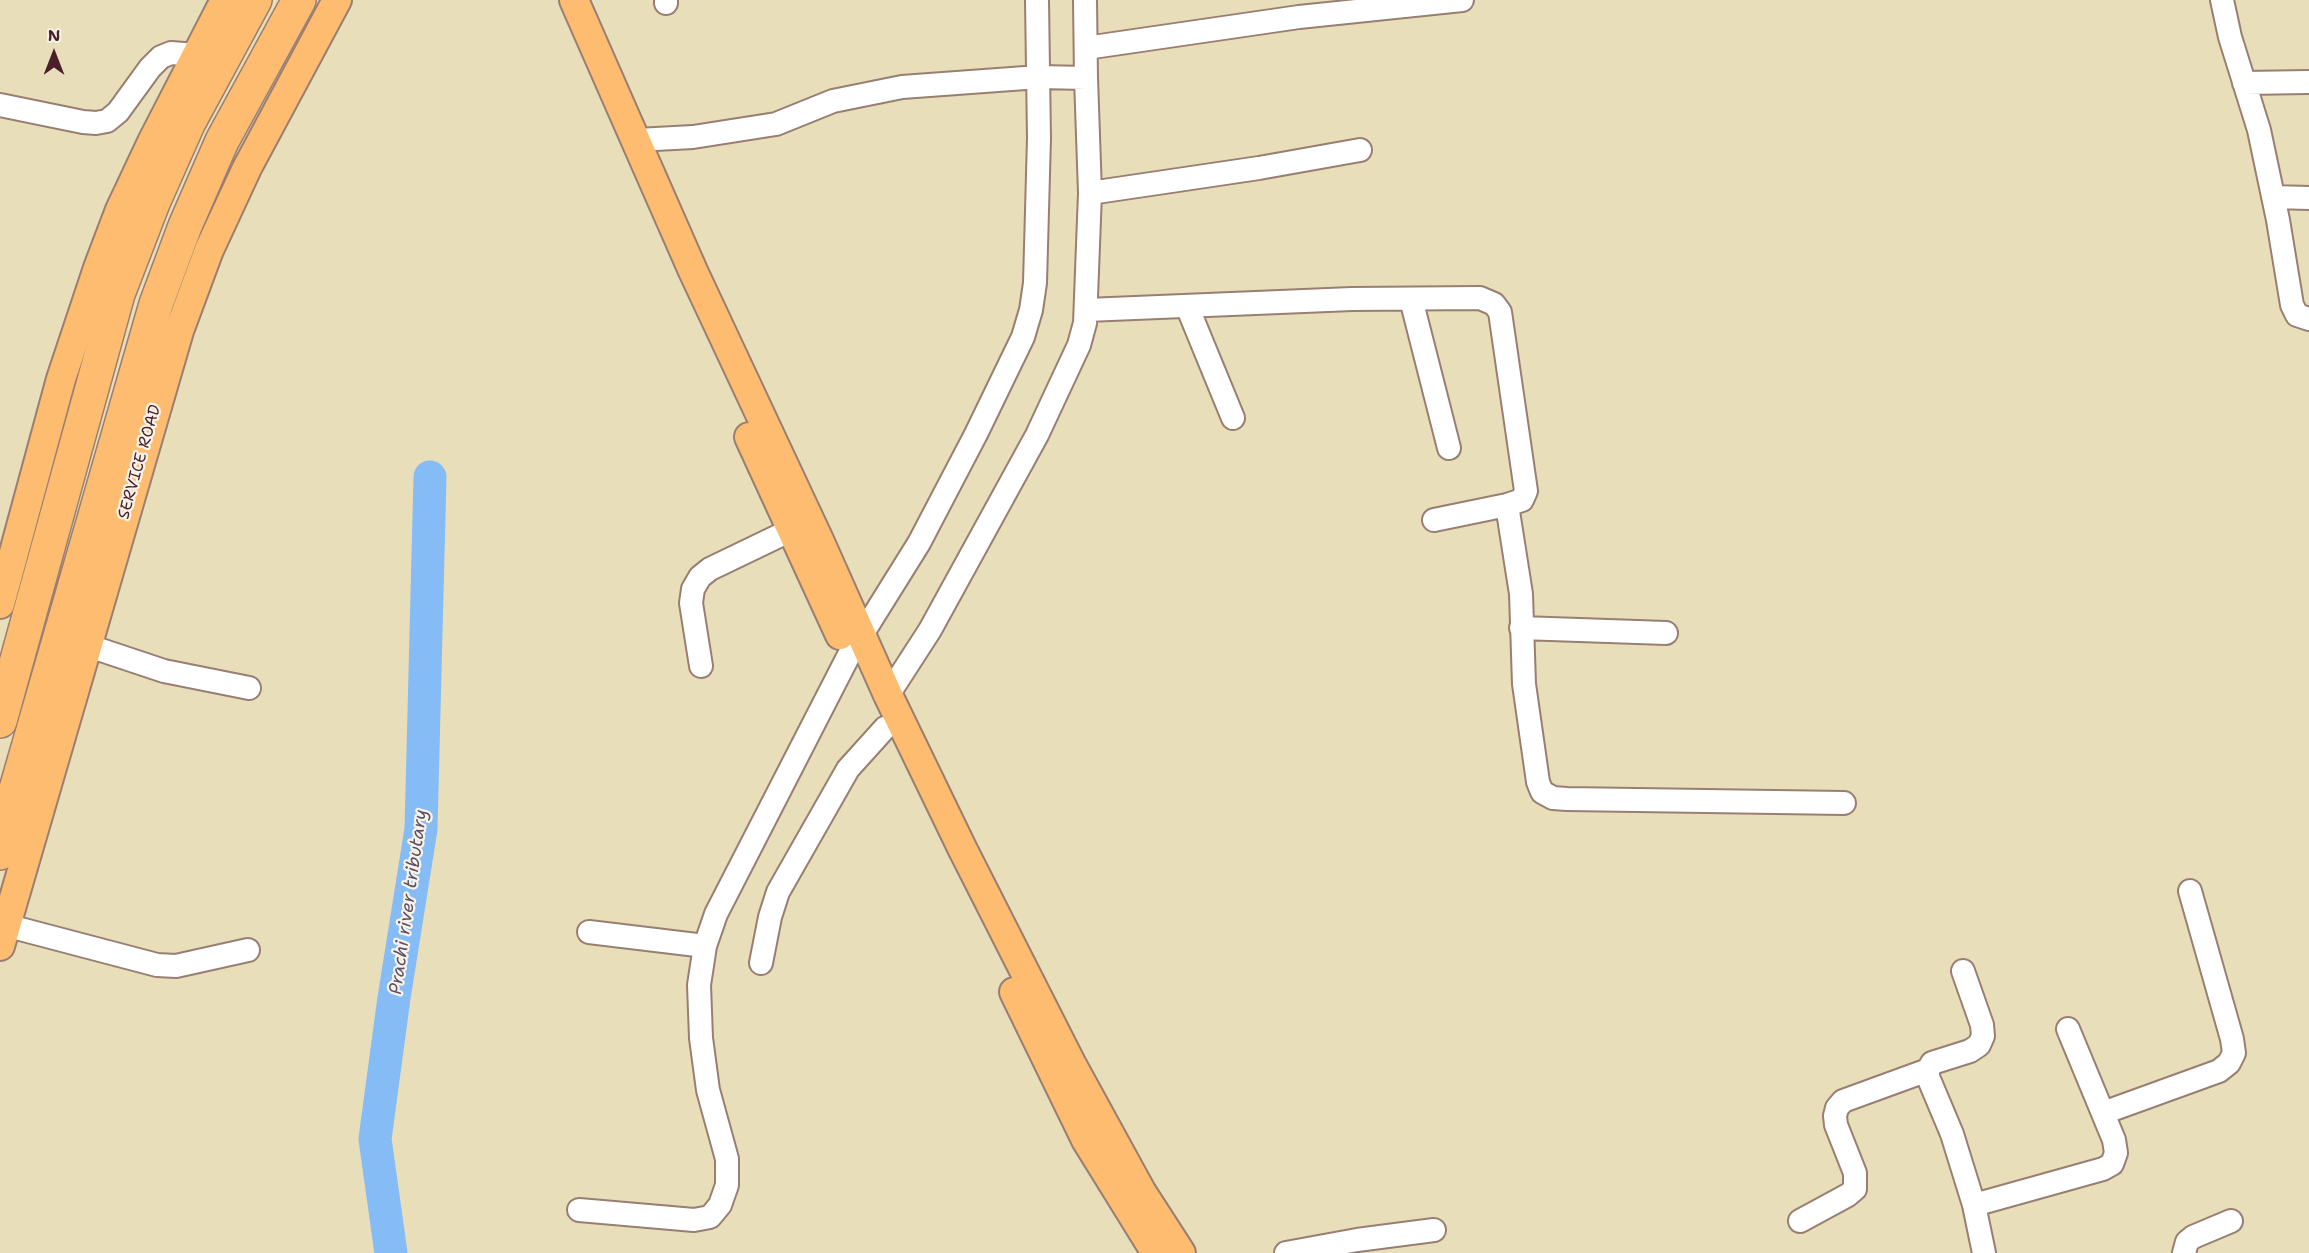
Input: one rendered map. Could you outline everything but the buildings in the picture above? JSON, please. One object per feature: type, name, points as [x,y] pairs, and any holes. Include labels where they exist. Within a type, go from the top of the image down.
[{"type":"highway","points":[[0,720],[118,294],[153,203],[188,124],[255,0]]},
{"type":"highway","points":[[0,853],[14,796],[156,304],[185,226],[222,141],[299,0]]},
{"type":"main road","points":[[0,604],[61,378],[98,268],[120,210],[152,142],[225,0]]},
{"type":"main road","name":"SERVICE ROAD","points":[[2,935],[179,331],[209,250],[246,168],[337,0]]},
{"type":"main road","points":[[561,0],[618,142],[791,531],[857,650],[1086,1140],[1156,1253]]},
{"type":"main road","points":[[574,0],[693,271],[814,529],[857,650]]},
{"type":"main road","points":[[882,704],[962,848],[1072,1065],[1141,1191],[1181,1253]]},
{"type":"street","points":[[579,1210],[694,1220],[710,1217],[720,1205],[727,1185],[727,1160],[708,1090],[701,1038],[699,985],[705,946],[716,914],[857,650],[919,543],[1023,338],[1031,310],[1035,283],[1042,77],[1037,0]]},
{"type":"street","points":[[761,963],[770,917],[778,892],[882,704],[930,630],[1037,435],[1078,345],[1087,310],[1090,193],[1083,78],[1086,48],[1085,0]]},
{"type":"street","points":[[1086,48],[1298,9],[1462,0]]},
{"type":"street","points":[[2222,0],[2230,37],[2259,130],[2292,304],[2297,315],[2309,320]]},
{"type":"street","points":[[0,105],[83,122],[107,121],[118,112],[150,68],[161,57],[171,53],[196,55]]},
{"type":"street","points":[[637,140],[693,137],[776,124],[833,101],[902,87],[1042,77],[1083,78]]},
{"type":"street","points":[[2244,83],[2309,82]]},
{"type":"street","points":[[1090,193],[1259,168],[1360,150]]},
{"type":"street","points":[[2273,197],[2309,198]]},
{"type":"street","points":[[1087,310],[1411,299],[1480,298],[1494,304],[1500,312],[1526,491],[1522,500],[1507,505],[1434,520]]},
{"type":"street","points":[[1411,299],[1449,447]]},
{"type":"street","points":[[1187,306],[1233,418]]},
{"type":"street","points":[[1507,505],[1521,594],[1524,684],[1538,782],[1542,792],[1553,798],[1567,799],[1844,803]]},
{"type":"street","points":[[701,666],[691,603],[693,589],[700,577],[710,569],[791,531]]},
{"type":"street","points":[[1521,628],[1666,633]]},
{"type":"street","points":[[87,645],[164,671],[249,688]]},
{"type":"street","points":[[2103,1113],[2220,1071],[2229,1064],[2234,1053],[2190,891]]},
{"type":"street","points":[[589,932],[705,946]]},
{"type":"street","points":[[2,935],[157,965],[176,966],[248,950]]},
{"type":"street","points":[[1963,971],[1982,1025],[1983,1036],[1979,1045],[1970,1051],[1932,1062],[1928,1070],[1928,1077],[1952,1134],[1974,1205],[1984,1253]]},
{"type":"street","points":[[1974,1205],[2103,1169],[2112,1164],[2116,1153],[2114,1140],[2068,1029]]},
{"type":"street","points":[[1800,1221],[1855,1189],[1855,1173],[1836,1125],[1837,1108],[1843,1101],[1928,1070]]},
{"type":"street","points":[[2184,1253],[2187,1242],[2193,1237],[2231,1221]]},
{"type":"street","points":[[1286,1253],[1357,1240],[1434,1230]]},
{"type":"waterway","name":"Prachi river tributary","points":[[391,1253],[375,1139],[394,998],[421,829],[430,477]]}]
